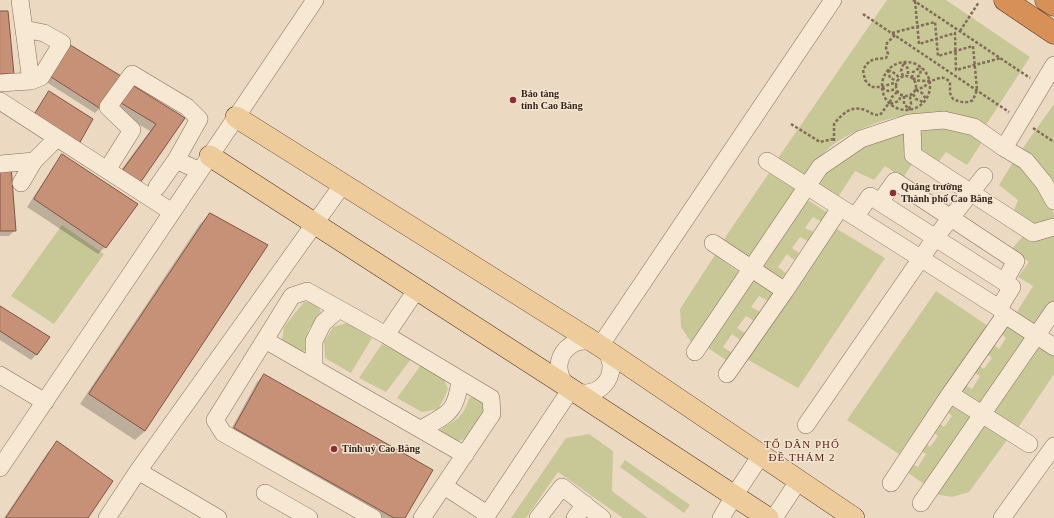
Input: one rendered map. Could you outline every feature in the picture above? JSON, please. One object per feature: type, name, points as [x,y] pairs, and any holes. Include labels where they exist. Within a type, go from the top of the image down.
[{"type":"highway","points":[[1005,0],[1054,33]]},
{"type":"highway","points":[[1046,0],[1054,5]]},
{"type":"main road","points":[[236,117],[600,346],[854,518]]},
{"type":"main road","points":[[205,164],[315,224],[768,518]]},
{"type":"street","points":[[20,0],[31,81]]},
{"type":"street","points":[[0,468],[315,0]]},
{"type":"street","points":[[600,346],[833,0]]},
{"type":"street","points":[[2,87],[31,81],[41,77],[62,43],[44,33],[24,29]]},
{"type":"street","points":[[1004,148],[1054,65]]},
{"type":"street","points":[[107,170],[132,130],[108,107],[132,74],[187,107],[199,119],[176,160],[157,187]]},
{"type":"street","points":[[0,101],[172,212]]},
{"type":"street","points":[[910,116],[914,155],[1034,233],[1054,226]]},
{"type":"street","points":[[695,352],[806,186],[836,147],[861,139],[910,116],[944,120],[974,127],[1026,161],[1044,183],[1054,201]]},
{"type":"street","points":[[21,183],[34,162],[57,138]]},
{"type":"street","points":[[176,160],[205,164]]},
{"type":"street","points":[[767,161],[1002,311],[1036,336],[1054,347]]},
{"type":"street","points":[[0,164],[34,162]]},
{"type":"street","points":[[806,425],[922,260],[935,238],[984,176]]},
{"type":"street","points":[[880,202],[895,181],[1016,261],[1004,282]]},
{"type":"street","points":[[107,518],[138,471],[343,184]]},
{"type":"street","points":[[855,217],[870,196],[1012,287],[1002,311],[950,394],[890,483]]},
{"type":"street","points":[[727,374],[785,291],[840,208]]},
{"type":"street","points":[[713,243],[785,291]]},
{"type":"street","points":[[386,335],[416,289]]},
{"type":"street","points":[[373,518],[223,433],[214,420],[292,296],[307,291],[386,335],[491,398],[492,414],[422,518]]},
{"type":"street","points":[[314,368],[314,341],[322,323],[339,309]]},
{"type":"street","points":[[921,503],[1054,310]]},
{"type":"street","points":[[265,340],[465,455]]},
{"type":"street","points":[[584,341],[593,342],[600,346],[606,352],[610,360],[611,369],[606,381],[596,390],[588,392],[580,392],[571,389],[561,376],[559,368],[563,352],[572,344],[584,341]]},
{"type":"street","points":[[0,375],[44,402]]},
{"type":"street","points":[[421,429],[447,414],[458,398],[460,380]]},
{"type":"street","points":[[444,486],[486,516],[571,389]]},
{"type":"street","points":[[950,394],[1029,444]]},
{"type":"street","points":[[1002,518],[1054,446]]},
{"type":"street","points":[[721,518],[761,455]]},
{"type":"street","points":[[138,471],[218,518]]},
{"type":"street","points":[[774,518],[799,480]]},
{"type":"street","points":[[538,518],[562,486],[602,518]]},
{"type":"street","points":[[265,493],[309,518]]},
{"type":"street","points":[[575,518],[585,504]]},
{"type":"path","points":[[914,0],[920,44],[955,33],[956,70],[1001,58]]},
{"type":"path","points":[[914,0],[1042,85]]},
{"type":"path","points":[[960,31],[979,2]]},
{"type":"path","points":[[863,14],[1054,142]]},
{"type":"path","points":[[892,33],[935,22],[938,56],[973,46],[977,90],[973,100],[968,102],[960,102],[953,99],[950,93],[950,82],[946,78],[941,77],[929,82],[924,88],[915,90],[911,95],[910,116]]},
{"type":"path","points":[[895,35],[887,43],[886,48],[888,54],[886,58],[875,59],[868,62],[863,70],[865,80],[871,88],[882,88],[896,82],[903,76],[908,76],[913,80],[929,82]]},
{"type":"path","points":[[903,76],[902,71],[904,62]]},
{"type":"path","points":[[904,62],[908,68],[908,76]]},
{"type":"path","points":[[904,62],[912,63],[921,67],[929,82],[926,99],[910,116],[903,110],[890,104],[884,97],[882,88],[884,74],[896,64],[904,62]]},
{"type":"path","points":[[915,90],[913,72],[921,67]]},
{"type":"path","points":[[913,80],[920,75],[921,67]]},
{"type":"path","points":[[888,70],[896,74],[899,78]]},
{"type":"path","points":[[888,70],[890,78],[896,82]]},
{"type":"path","points":[[890,104],[891,98],[896,90],[896,82]]},
{"type":"path","points":[[882,88],[888,91],[896,90]]},
{"type":"path","points":[[896,90],[901,95],[911,95],[923,102]]},
{"type":"path","points":[[915,90],[922,93],[926,99]]},
{"type":"path","points":[[791,124],[820,142],[836,147],[834,124],[845,112],[857,108],[874,115],[880,115],[890,104],[899,101],[901,95]]},
{"type":"path","points":[[904,96],[904,104],[910,116]]},
{"type":"green space","points":[[887,0],[946,0],[1030,57],[984,128],[924,115],[901,116],[888,119],[850,134],[830,147],[804,178],[776,161]]},
{"type":"green space","points":[[1054,104],[1054,198],[1020,152]]},
{"type":"green space","points":[[944,124],[984,139],[967,165],[946,152],[934,168],[914,161],[903,178],[885,166],[874,180],[855,171],[838,197],[811,183],[860,142]]},
{"type":"green space","points":[[1015,159],[1050,204],[1054,215],[1054,305],[1038,329],[1015,315],[1033,286],[1018,277],[1029,262],[1012,249],[1024,235],[1012,215],[1018,200],[999,185]]},
{"type":"green space","points":[[769,173],[796,190],[749,260],[722,242]]},
{"type":"green space","points":[[803,197],[828,213],[822,222],[813,217],[805,228],[814,232],[808,241],[800,237],[792,248],[799,253],[794,260],[787,254],[778,267],[786,273],[780,281],[757,265]]},
{"type":"green space","points":[[62,225],[104,254],[54,324],[11,296]]},
{"type":"green space","points":[[832,226],[885,258],[798,388],[743,357]]},
{"type":"green space","points":[[715,255],[740,273],[691,342],[681,327],[680,309]]},
{"type":"green space","points":[[749,277],[774,292],[768,301],[759,296],[751,307],[760,312],[754,321],[746,316],[737,328],[745,333],[740,340],[732,334],[723,347],[732,353],[726,360],[702,344]]},
{"type":"green space","points":[[936,291],[988,326],[899,454],[847,420]]},
{"type":"green space","points":[[313,301],[319,306],[321,313],[308,330],[305,351],[298,353],[282,340],[284,327],[304,302]]},
{"type":"green space","points":[[1004,322],[1028,340],[981,408],[958,391],[963,384],[972,389],[980,376],[972,371],[977,364],[984,369],[992,358],[985,352],[991,343],[999,349],[1006,338],[998,331]]},
{"type":"green space","points":[[347,323],[372,338],[351,373],[325,358],[324,342],[333,327]]},
{"type":"green space","points":[[382,344],[411,359],[386,392],[359,378]]},
{"type":"green space","points":[[1036,344],[1054,355],[1054,374],[1016,431],[989,413]]},
{"type":"green space","points":[[421,365],[444,379],[448,389],[438,409],[422,412],[397,398]]},
{"type":"green space","points":[[476,396],[484,405],[484,414],[467,439],[457,441],[439,431],[456,420],[465,409],[469,398]]},
{"type":"green space","points":[[950,400],[974,418],[927,486],[904,470],[909,462],[918,467],[926,454],[918,449],[923,442],[930,447],[938,436],[931,430],[937,421],[944,427],[952,416],[944,409]]},
{"type":"green space","points":[[982,422],[1007,440],[969,492],[952,497],[935,494]]},
{"type":"green space","points":[[589,434],[613,451],[612,491],[648,518],[623,518],[558,472],[526,518],[511,518],[566,438]]},
{"type":"green space","points":[[625,460],[690,505],[684,513],[620,467]]},
{"type":"building","points":[[0,11],[8,11],[14,74],[0,74]]},
{"type":"building","points":[[67,43],[121,76],[101,109],[48,75]]},
{"type":"building","points":[[129,83],[185,118],[140,183],[122,171],[156,124],[116,100]]},
{"type":"building","points":[[49,91],[93,119],[79,144],[35,114]]},
{"type":"building","points":[[62,154],[138,204],[106,248],[34,199]]},
{"type":"building","points":[[11,166],[16,231],[0,231],[0,167]]},
{"type":"building","points":[[210,213],[268,245],[145,431],[89,394]]},
{"type":"building","points":[[0,306],[50,337],[37,355],[0,331]]},
{"type":"building","name":"Tỉnh uỷ Cao Bằng","points":[[264,374],[433,470],[405,518],[394,518],[234,428]]},
{"type":"building","points":[[57,441],[113,481],[88,518],[6,518]]},
{"type":"place","name":"Bảo tàng tỉnh Cao Bằng","points":[[513,100]]},
{"type":"place","name":"Quảng trường Thành phố Cao Bằng","points":[[893,193]]},
{"type":"place","name":"Tỉnh uỷ Cao Bằng","points":[[334,449]]},
{"type":"district","name":"TỔ DÂN PHỐ ĐỀ THÁM 2","points":[[802,451]]}]
